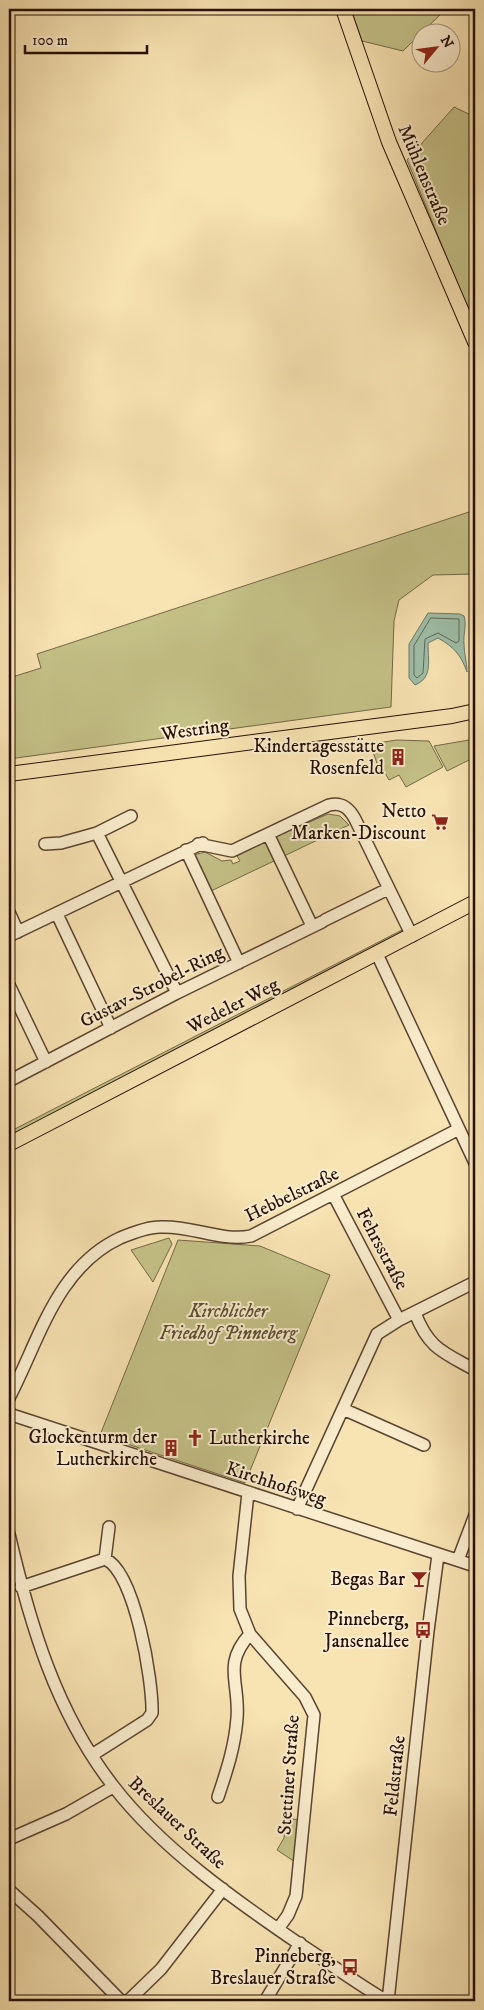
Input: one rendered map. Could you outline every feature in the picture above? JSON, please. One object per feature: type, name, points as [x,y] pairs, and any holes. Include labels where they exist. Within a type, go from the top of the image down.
[{"type":"main road","name":"Mühlenstraße","points":[[343,9],[389,142],[475,342]]},
{"type":"main road","name":"Westring","points":[[9,774],[452,716],[474,711]]},
{"type":"main road","name":"Wedeler Weg","points":[[9,1144],[475,902]]},
{"type":"street","points":[[9,912],[13,934],[198,844],[232,852],[336,804],[345,806],[355,819],[412,936]]},
{"type":"street","points":[[45,844],[61,843],[97,833],[131,816]]},
{"type":"street","points":[[97,833],[177,993]]},
{"type":"street","points":[[269,836],[320,922]]},
{"type":"street","points":[[186,850],[238,963]]},
{"type":"street","name":"Gustav-Strobel-Ring","points":[[9,1082],[177,993],[388,889]]},
{"type":"street","points":[[57,914],[111,1028]]},
{"type":"street","points":[[377,954],[475,1163]]},
{"type":"street","points":[[9,985],[46,1062]]},
{"type":"street","name":"Hebbelstraße","points":[[9,1398],[54,1304],[81,1266],[102,1249],[130,1234],[160,1226],[223,1236],[252,1236],[459,1129]]},
{"type":"street","name":"Fehrsstraße","points":[[333,1194],[399,1320]]},
{"type":"street","points":[[297,1509],[375,1337],[399,1320],[475,1282]]},
{"type":"street","name":"Fehrsstraße","points":[[415,1313],[428,1341],[439,1350],[475,1370]]},
{"type":"street","points":[[343,1409],[424,1445]]},
{"type":"street","name":"Kirchhofsweg","points":[[9,1414],[475,1566]]},
{"type":"street","name":"Stettiner Straße","points":[[248,1493],[238,1596],[240,1609],[250,1634],[305,1697],[314,1716],[296,1896],[288,1915],[278,1929]]},
{"type":"street","points":[[458,1560],[475,1515]]},
{"type":"street","points":[[105,1559],[109,1527]]},
{"type":"street","name":"Breslauer Straße","points":[[9,1534],[13,1576],[22,1587],[51,1678],[92,1755],[113,1787],[151,1827],[223,1889],[278,1929],[387,2001]]},
{"type":"street","name":"Feldstraße","points":[[387,2001],[438,1555]]},
{"type":"street","points":[[22,1587],[105,1559],[113,1562],[120,1571],[133,1602],[145,1660],[152,1713],[147,1720],[92,1755]]},
{"type":"street","points":[[218,1796],[233,1751],[236,1724],[236,1697],[232,1670],[234,1658],[240,1645],[250,1634]]},
{"type":"street","points":[[9,1839],[66,1814],[113,1787]]},
{"type":"street","points":[[128,2001],[167,1962],[223,1889]]},
{"type":"street","points":[[9,1890],[38,1916],[121,2001]]},
{"type":"street","points":[[265,2001],[300,1943]]},
{"type":"green space","points":[[351,9],[446,9],[433,22],[412,22],[412,42],[403,51],[362,41]]},
{"type":"green space","points":[[454,107],[475,117],[475,326],[407,160]]},
{"type":"green space","points":[[475,510],[475,574],[433,575],[399,600],[394,621],[391,707],[9,759],[9,678],[41,668],[37,654]]},
{"type":"green space","points":[[475,739],[475,757],[447,771],[434,746]]},
{"type":"green space","points":[[397,740],[429,741],[443,767],[406,787],[399,775],[389,780],[385,773],[381,774],[370,744]]},
{"type":"green space","points":[[328,814],[340,816],[349,825],[284,856],[275,837]]},
{"type":"green space","points":[[267,841],[276,860],[211,891],[194,855],[205,852],[222,861],[231,860],[233,864],[240,861],[237,856]]},
{"type":"green space","points":[[402,930],[403,932],[9,1137],[9,1132]]},
{"type":"green space","points":[[169,1238],[172,1244],[153,1282],[131,1250]]},
{"type":"green space","name":"Kirchlicher Friedhof Pinneberg","points":[[178,1240],[260,1246],[330,1275],[245,1483],[100,1435]]},
{"type":"green space","points":[[286,1818],[299,1820],[295,1862],[277,1850],[284,1838]]},
{"type":"water","points":[[428,613],[460,614],[464,616],[464,648],[467,672],[456,652],[438,638],[428,643],[429,662],[427,673],[421,682],[415,685],[409,678],[409,644]]},
{"type":"place","name":"Kindertagesstätte Rosenfeld","points":[[398,757]]},
{"type":"place","name":"Netto Marken-Discount","points":[[440,822]]},
{"type":"place","name":"Lutherkirche","points":[[195,1438]]},
{"type":"place","name":"Glockenturm der Lutherkirche","points":[[171,1448]]},
{"type":"place","name":"Begas Bar","points":[[419,1579]]},
{"type":"place","name":"Pinneberg, Jansenallee","points":[[423,1630]]},
{"type":"place","name":"Pinneberg, Breslauer Straße","points":[[350,1967]]}]
